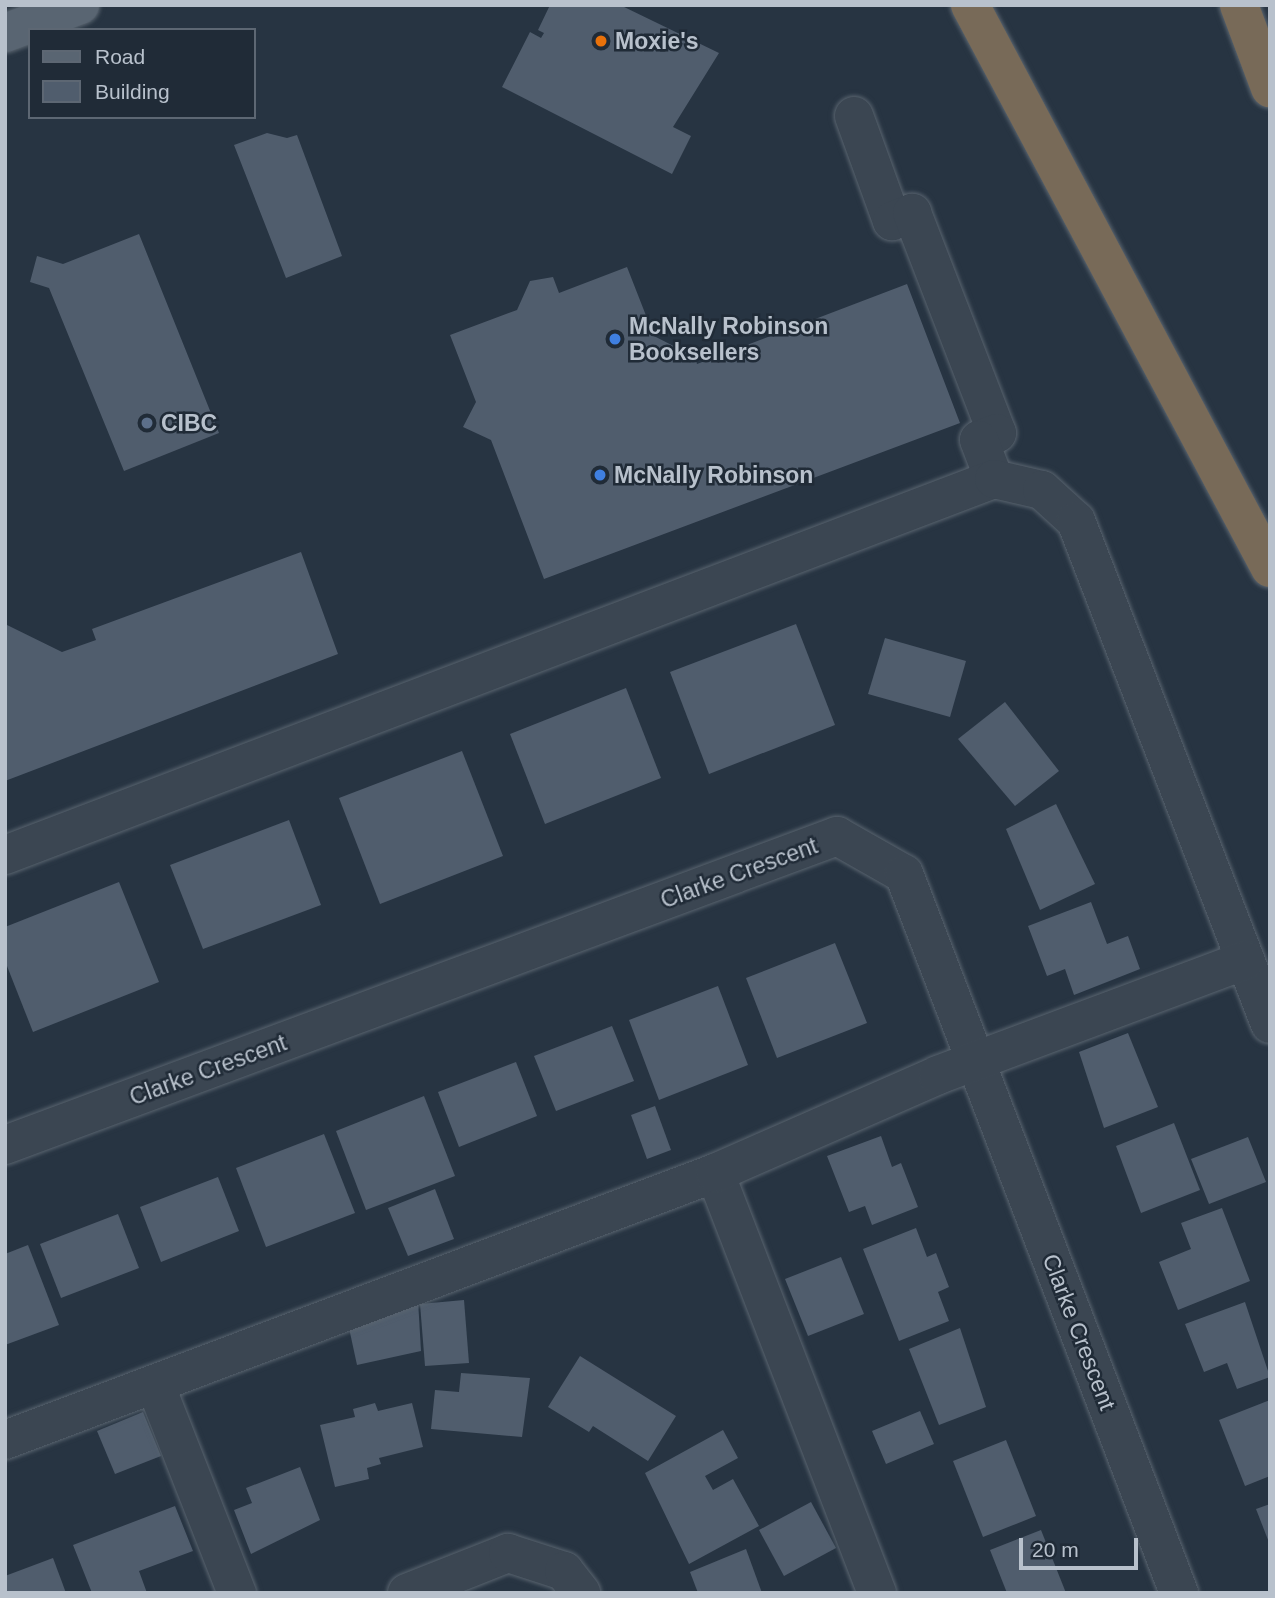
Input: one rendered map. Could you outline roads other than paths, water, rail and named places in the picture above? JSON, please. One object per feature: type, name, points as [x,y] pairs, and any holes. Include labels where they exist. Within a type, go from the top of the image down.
[{"type":"highway","points":[[970,5],[1270,568]]},
{"type":"highway","points":[[1239,5],[1270,88]]},
{"type":"main road","points":[[5,21],[29,5]]},
{"type":"main road","points":[[5,33],[80,5]]},
{"type":"street","points":[[854,116],[892,221],[912,213],[997,433],[979,440],[994,479]]},
{"type":"street","points":[[5,855],[994,479],[1042,489],[1076,521],[1270,1024]]},
{"type":"street","name":"Clarke Crescent","points":[[5,1145],[837,836],[904,874],[1179,1593]]},
{"type":"street","points":[[5,1440],[715,1173],[975,1062],[1245,960]]},
{"type":"street","points":[[715,1173],[877,1593]]},
{"type":"street","points":[[155,1384],[237,1593]]},
{"type":"street","points":[[407,1593],[508,1553],[564,1571],[581,1593]]},
{"type":"place","name":"Moxie's","points":[[601,41]]},
{"type":"place","name":"McNally Robinson Booksellers","points":[[615,339]]},
{"type":"place","name":"CIBC","points":[[147,423]]},
{"type":"place","name":"McNally Robinson","points":[[600,475]]}]
